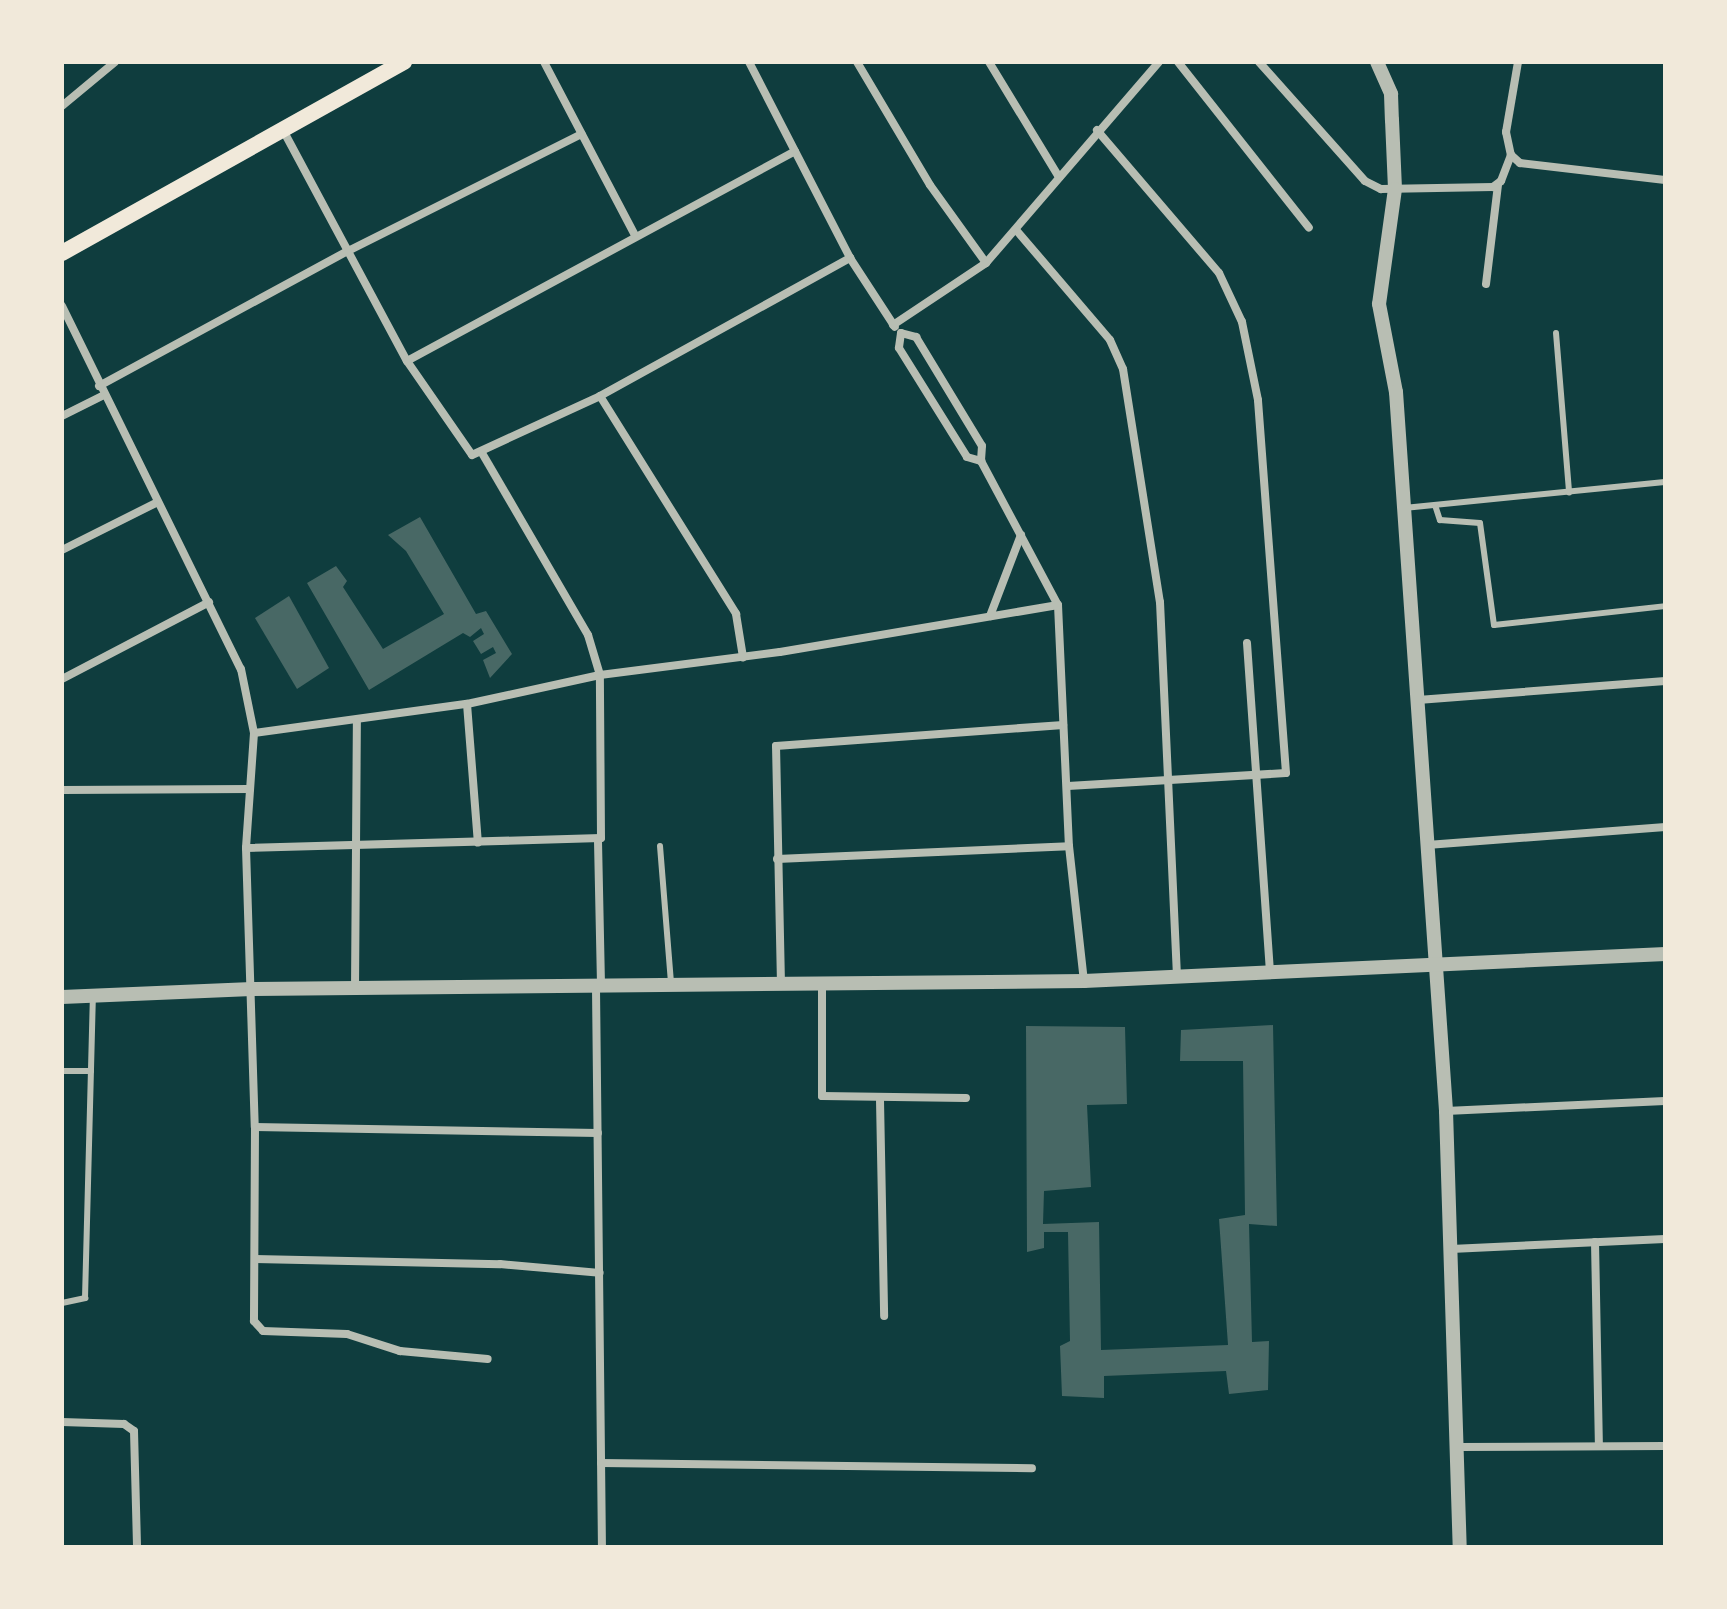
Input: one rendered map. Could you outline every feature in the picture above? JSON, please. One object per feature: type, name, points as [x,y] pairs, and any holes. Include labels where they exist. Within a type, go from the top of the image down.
[{"type":"main road","points":[[62,253],[404,62]]},
{"type":"street","points":[[62,106],[115,62]]},
{"type":"street","points":[[544,62],[635,235]]},
{"type":"street","points":[[749,62],[850,258],[893,325],[901,333],[916,337],[982,446],[981,461],[1058,605],[1069,846],[1084,981]]},
{"type":"street","points":[[857,62],[930,185],[986,263]]},
{"type":"street","points":[[989,62],[1059,177]]},
{"type":"street","points":[[893,325],[986,263],[1017,231],[1097,130],[1159,62]]},
{"type":"street","points":[[1178,62],[1309,228]]},
{"type":"street","points":[[1259,62],[1365,181],[1395,189],[1498,185]]},
{"type":"street","points":[[1377,62],[1391,94],[1395,189],[1379,304],[1396,392],[1418,700],[1424,845],[1446,1111],[1460,1547]]},
{"type":"street","points":[[1486,284],[1498,185],[1511,155],[1506,132],[1518,62]]},
{"type":"street","points":[[283,130],[407,361],[465,451],[482,453],[600,396],[850,258]]},
{"type":"street","points":[[1068,786],[1286,773],[1258,400],[1242,322],[1219,273],[1097,130]]},
{"type":"street","points":[[99,386],[350,250],[582,134]]},
{"type":"street","points":[[407,361],[795,151]]},
{"type":"street","points":[[1511,155],[1529,167],[1665,180]]},
{"type":"street","points":[[1017,231],[1110,340],[1123,369],[1160,602],[1177,977]]},
{"type":"street","points":[[62,306],[241,669],[254,733],[246,848],[255,1127],[254,1321],[263,1331],[347,1334],[400,1351],[488,1359]]},
{"type":"street","points":[[901,333],[899,348],[925,391],[967,457],[981,461]]},
{"type":"street","points":[[925,391],[942,380]]},
{"type":"street","points":[[62,416],[104,395]]},
{"type":"street","points":[[600,396],[736,614],[743,657]]},
{"type":"street","points":[[482,453],[588,635],[600,675],[603,829],[598,841],[598,1133],[602,1547]]},
{"type":"street","points":[[62,550],[158,502]]},
{"type":"street","points":[[990,616],[1021,535]]},
{"type":"street","points":[[62,679],[209,602]]},
{"type":"street","points":[[254,733],[467,704],[600,675],[743,657],[1058,605]]},
{"type":"street","points":[[1247,643],[1270,973]]},
{"type":"street","points":[[1418,700],[1665,681]]},
{"type":"street","points":[[467,704],[478,843]]},
{"type":"street","points":[[355,991],[360,848],[357,721]]},
{"type":"street","points":[[781,984],[776,746],[1063,725]]},
{"type":"street","points":[[62,790],[250,789]]},
{"type":"street","points":[[1424,845],[1665,827]]},
{"type":"street","points":[[246,848],[598,841]]},
{"type":"street","points":[[777,859],[1069,846]]},
{"type":"street","points":[[62,997],[252,989],[671,988],[1084,981],[1435,968],[1665,954]]},
{"type":"street","points":[[822,985],[820,1093],[830,1100],[966,1098]]},
{"type":"street","points":[[880,1100],[884,1316]]},
{"type":"street","points":[[1446,1111],[1665,1101]]},
{"type":"street","points":[[255,1127],[598,1133]]},
{"type":"street","points":[[1451,1249],[1665,1239]]},
{"type":"street","points":[[1595,1242],[1599,1445]]},
{"type":"street","points":[[255,1259],[500,1264],[600,1273]]},
{"type":"street","points":[[62,1422],[124,1424],[134,1431],[137,1547]]},
{"type":"street","points":[[1459,1447],[1665,1446]]},
{"type":"street","points":[[601,1463],[1032,1468]]},
{"type":"lane","points":[[1556,333],[1569,492]]},
{"type":"lane","points":[[1404,508],[1665,482]]},
{"type":"lane","points":[[1435,505],[1437,519],[1476,520],[1481,526],[1494,625],[1665,606]]},
{"type":"lane","points":[[660,846],[671,988]]},
{"type":"lane","points":[[62,1303],[85,1298],[93,996]]},
{"type":"lane","points":[[62,1071],[91,1071]]},
{"type":"building","points":[[420,517],[476,614],[486,611],[512,654],[490,678],[483,660],[496,653],[493,647],[481,654],[473,641],[484,634],[481,628],[470,637],[463,633],[369,690],[307,583],[336,566],[347,581],[343,587],[383,649],[444,614],[406,551],[388,535]]},
{"type":"building","points":[[289,596],[329,668],[297,689],[255,618]]},
{"type":"building","points":[[1273,1025],[1277,1226],[1249,1224],[1252,1342],[1269,1341],[1268,1390],[1229,1394],[1226,1371],[1104,1376],[1104,1398],[1062,1396],[1060,1346],[1070,1341],[1068,1232],[1044,1232],[1044,1248],[1027,1252],[1026,1026],[1125,1027],[1127,1104],[1087,1105],[1091,1187],[1044,1191],[1043,1224],[1099,1222],[1101,1350],[1228,1345],[1219,1219],[1245,1215],[1243,1061],[1180,1061],[1181,1030]]}]
